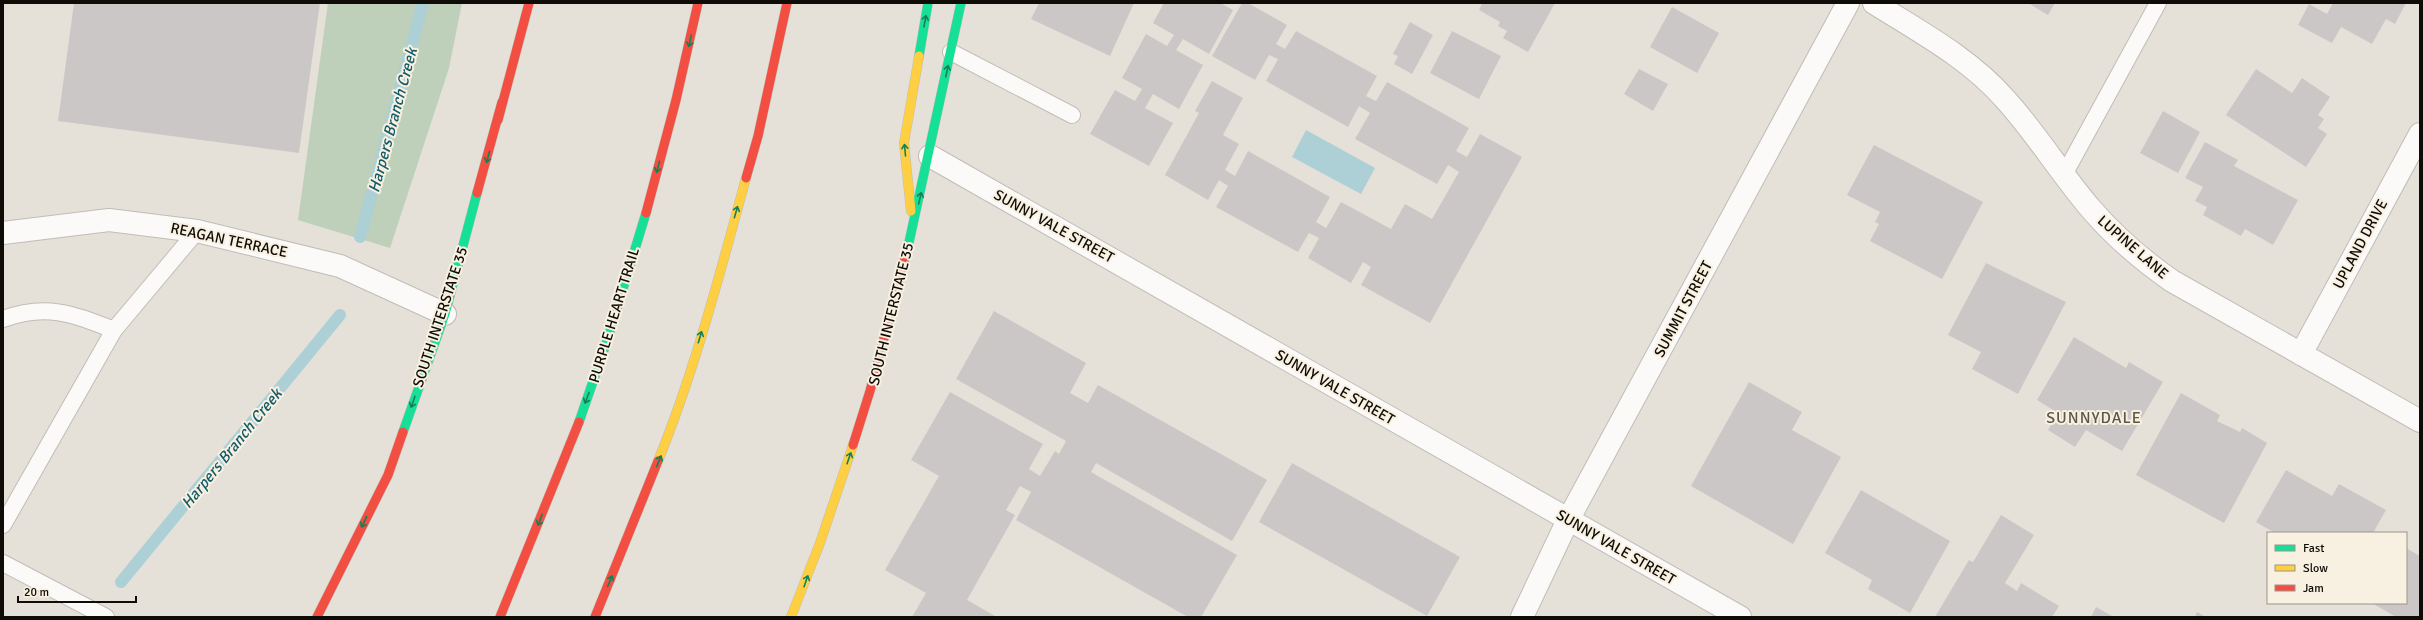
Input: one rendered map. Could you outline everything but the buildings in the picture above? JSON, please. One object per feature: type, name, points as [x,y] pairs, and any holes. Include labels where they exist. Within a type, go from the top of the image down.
[{"type":"main road","name":"SOUTH INTERSTATE 35","points":[[317,617],[388,475],[445,314],[498,120],[521,3]]},
{"type":"main road","points":[[498,120],[529,3]]},
{"type":"main road","name":"PURPLE HEART TRAIL","points":[[500,617],[591,388],[644,217],[683,75],[698,3]]},
{"type":"main road","points":[[595,617],[671,430],[758,136],[787,3]]},
{"type":"main road","points":[[913,230],[904,143],[928,3]]},
{"type":"main road","name":"SOUTH INTERSTATE 35","points":[[791,617],[866,409],[913,230],[930,156],[961,3]]},
{"type":"street","name":"SUMMIT STREET","points":[[1522,617],[1568,520],[1848,3]]},
{"type":"street","name":"LUPINE LANE","points":[[1874,3],[1938,42],[1973,68],[2005,99],[2065,173],[2090,208],[2113,233],[2142,259],[2172,281],[2420,421]]},
{"type":"street","name":"UPLAND DRIVE","points":[[2301,354],[2420,134]]},
{"type":"street","name":"SUNNY VALE STREET","points":[[930,156],[1740,617]]},
{"type":"street","name":"REAGAN TERRACE","points":[[3,234],[109,220],[197,231],[340,266],[445,314]]},
{"type":"lane","points":[[2065,173],[2158,3]]},
{"type":"lane","points":[[951,52],[1072,115]]},
{"type":"lane","points":[[3,525],[114,330],[197,231]]},
{"type":"lane","points":[[3,319],[16,314],[55,311],[70,313],[114,330]]},
{"type":"lane","points":[[3,563],[106,617]]},
{"type":"green space","points":[[328,3],[462,3],[449,68],[390,248],[298,220]]},
{"type":"water","points":[[1306,130],[1375,168],[1361,194],[1292,157]]},
{"type":"waterway","name":"Harpers Branch Creek","points":[[360,237],[423,3]]},
{"type":"waterway","name":"Harpers Branch Creek","points":[[121,582],[340,315]]},
{"type":"traffic: fast","points":[[919,56],[928,3]]},
{"type":"traffic: fast","points":[[908,247],[961,3]]},
{"type":"traffic: fast","points":[[403,432],[445,314],[477,193]]},
{"type":"traffic: fast","points":[[579,422],[607,341],[646,213]]},
{"type":"traffic: slow","points":[[911,211],[904,143],[919,56]]},
{"type":"traffic: slow","points":[[658,461],[684,392],[695,357],[746,178]]},
{"type":"traffic: slow","points":[[791,617],[820,543],[853,445]]},
{"type":"traffic: jam","points":[[498,120],[529,3]]},
{"type":"traffic: jam","points":[[646,213],[676,100],[698,3]]},
{"type":"traffic: jam","points":[[746,178],[758,136],[787,3]]},
{"type":"traffic: jam","points":[[477,193],[502,102]]},
{"type":"traffic: jam","points":[[853,445],[870,391],[908,247]]},
{"type":"traffic: jam","points":[[500,617],[579,422]]},
{"type":"traffic: jam","points":[[317,617],[388,475],[403,432]]},
{"type":"traffic: jam","points":[[595,617],[658,461]]},
{"type":"district","name":"SUNNYDALE","points":[[2094,417]]}]
